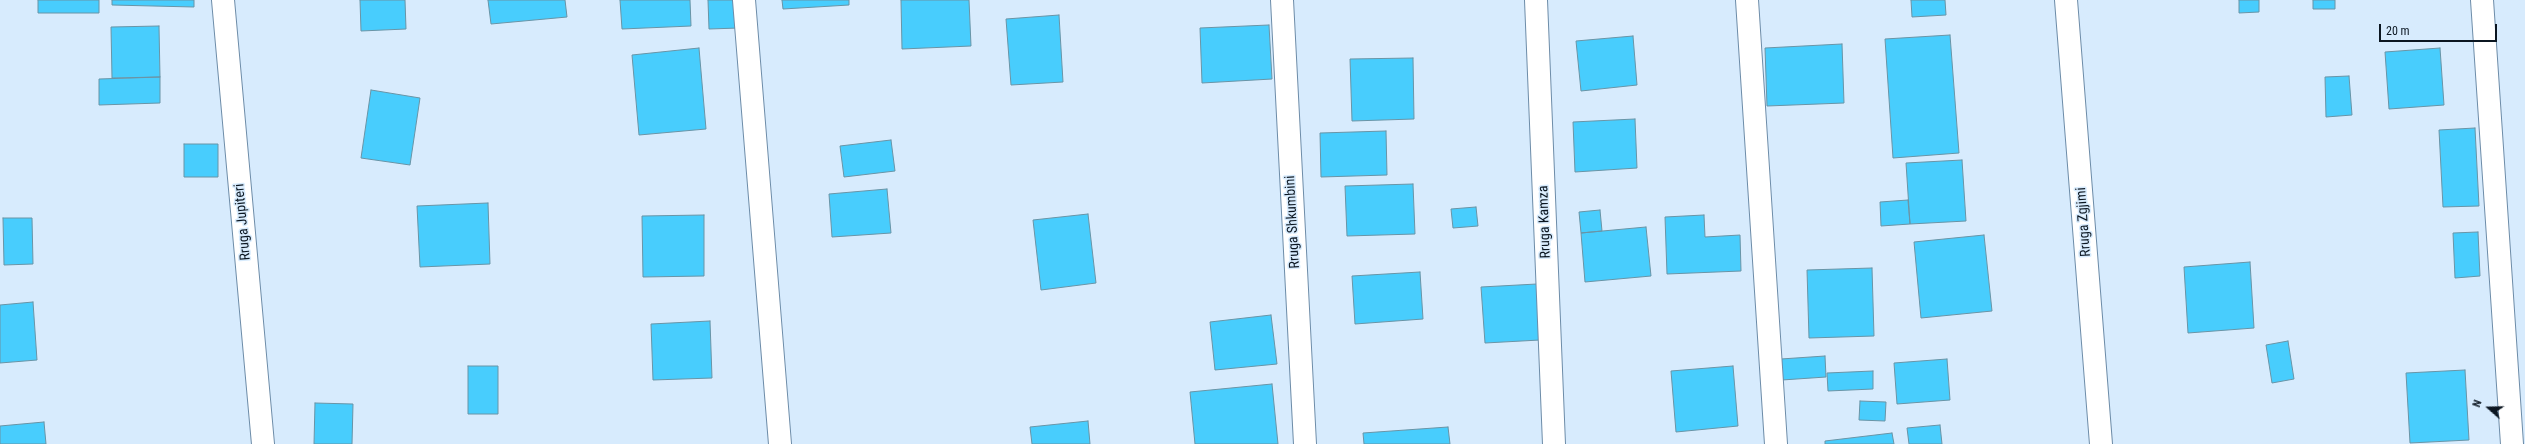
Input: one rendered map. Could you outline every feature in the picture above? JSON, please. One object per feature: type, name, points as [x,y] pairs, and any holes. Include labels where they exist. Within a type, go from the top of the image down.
[{"type":"street","name":"Rruga Jupiteri","points":[[223,0],[263,444]]},
{"type":"street","points":[[744,0],[780,444]]},
{"type":"street","name":"Rruga Shkumbini","points":[[1282,0],[1305,444]]},
{"type":"street","name":"Rruga Kamza","points":[[1536,0],[1554,444]]},
{"type":"street","points":[[1747,0],[1776,444]]},
{"type":"street","name":"Rruga Zgjimi","points":[[2066,0],[2101,444]]},
{"type":"street","points":[[2482,0],[2512,444]]},
{"type":"building","points":[[38,0],[99,0],[99,13],[38,13]]},
{"type":"building","points":[[112,0],[194,0],[194,7],[112,5]]},
{"type":"building","points":[[360,0],[405,0],[406,29],[361,31]]},
{"type":"building","points":[[488,0],[565,0],[567,17],[491,24]]},
{"type":"building","points":[[620,0],[690,0],[691,26],[622,29]]},
{"type":"building","points":[[708,0],[739,0],[739,28],[709,29]]},
{"type":"building","points":[[782,0],[849,0],[849,5],[783,9]]},
{"type":"building","points":[[901,0],[969,0],[971,46],[902,49]]},
{"type":"building","points":[[1911,0],[1945,0],[1946,15],[1912,17]]},
{"type":"building","points":[[2239,0],[2259,0],[2259,12],[2239,13]]},
{"type":"building","points":[[2313,0],[2335,0],[2335,9],[2313,9]]},
{"type":"building","points":[[1059,15],[1063,82],[1011,85],[1006,19]]},
{"type":"building","points":[[1269,25],[1272,79],[1202,83],[1200,28]]},
{"type":"building","points":[[159,26],[160,77],[112,78],[111,27]]},
{"type":"building","points":[[1950,35],[1959,153],[1893,158],[1885,39]]},
{"type":"building","points":[[1633,36],[1637,85],[1581,91],[1576,41]]},
{"type":"building","points":[[1842,44],[1844,103],[1767,106],[1765,48]]},
{"type":"building","points":[[699,48],[706,129],[639,135],[632,55]]},
{"type":"building","points":[[2440,48],[2444,105],[2389,109],[2385,52]]},
{"type":"building","points":[[1413,58],[1414,119],[1352,121],[1350,59]]},
{"type":"building","points":[[2349,76],[2352,115],[2326,117],[2325,77]]},
{"type":"building","points":[[160,77],[160,103],[99,105],[99,79]]},
{"type":"building","points":[[371,90],[420,98],[410,165],[361,158]]},
{"type":"building","points":[[1635,119],[1637,168],[1575,172],[1573,122]]},
{"type":"building","points":[[2475,128],[2479,206],[2443,207],[2439,130]]},
{"type":"building","points":[[1386,131],[1387,175],[1321,177],[1320,133]]},
{"type":"building","points":[[891,140],[895,171],[844,177],[840,146]]},
{"type":"building","points":[[184,144],[218,144],[218,177],[184,177]]},
{"type":"building","points":[[1962,160],[1966,221],[1910,224],[1906,163]]},
{"type":"building","points":[[1413,184],[1415,234],[1347,236],[1345,186]]},
{"type":"building","points":[[887,189],[891,233],[832,237],[829,194]]},
{"type":"building","points":[[1908,200],[1910,224],[1881,226],[1880,202]]},
{"type":"building","points":[[488,203],[490,264],[420,267],[417,206]]},
{"type":"building","points":[[1476,207],[1478,226],[1453,228],[1451,209]]},
{"type":"building","points":[[1600,210],[1602,231],[1581,233],[1579,212]]},
{"type":"building","points":[[1088,214],[1096,283],[1041,290],[1033,220]]},
{"type":"building","points":[[704,215],[704,276],[643,277],[642,216]]},
{"type":"building","points":[[1704,215],[1705,237],[1740,235],[1741,271],[1667,274],[1665,217]]},
{"type":"building","points":[[3,218],[32,218],[33,264],[4,265]]},
{"type":"building","points":[[1646,227],[1651,276],[1585,282],[1581,233]]},
{"type":"building","points":[[2478,232],[2480,276],[2455,278],[2453,233]]},
{"type":"building","points":[[1984,235],[1992,311],[1921,318],[1914,242]]},
{"type":"building","points":[[2250,262],[2254,328],[2188,333],[2184,267]]},
{"type":"building","points":[[1872,268],[1874,336],[1809,338],[1807,270]]},
{"type":"building","points":[[1420,272],[1423,319],[1355,324],[1352,276]]},
{"type":"building","points":[[1537,284],[1540,340],[1485,343],[1481,287]]},
{"type":"building","points":[[33,302],[37,360],[0,363],[0,305]]},
{"type":"building","points":[[1271,315],[1277,364],[1215,370],[1210,322]]},
{"type":"building","points":[[710,321],[712,378],[653,380],[651,324]]},
{"type":"building","points":[[2288,341],[2294,379],[2272,383],[2266,345]]},
{"type":"building","points":[[1825,356],[1826,377],[1782,380],[1781,359]]},
{"type":"building","points":[[1947,359],[1950,400],[1897,404],[1894,363]]},
{"type":"building","points":[[468,366],[498,366],[498,414],[468,414]]},
{"type":"building","points":[[1733,366],[1738,426],[1676,432],[1671,371]]},
{"type":"building","points":[[2465,370],[2469,440],[2410,443],[2406,373]]},
{"type":"building","points":[[1873,371],[1873,389],[1828,391],[1827,373]]},
{"type":"building","points":[[1272,384],[1278,444],[1195,444],[1190,392]]},
{"type":"building","points":[[1860,401],[1886,402],[1885,421],[1859,420]]},
{"type":"building","points":[[315,403],[353,404],[352,444],[314,444]]},
{"type":"building","points":[[1088,421],[1090,444],[1032,444],[1030,427]]},
{"type":"building","points":[[44,422],[46,444],[0,444],[0,426]]},
{"type":"building","points":[[1940,425],[1942,444],[1909,444],[1907,428]]},
{"type":"building","points":[[1448,427],[1450,444],[1364,444],[1363,433]]},
{"type":"building","points":[[1892,433],[1894,444],[1825,444],[1825,441]]}]
